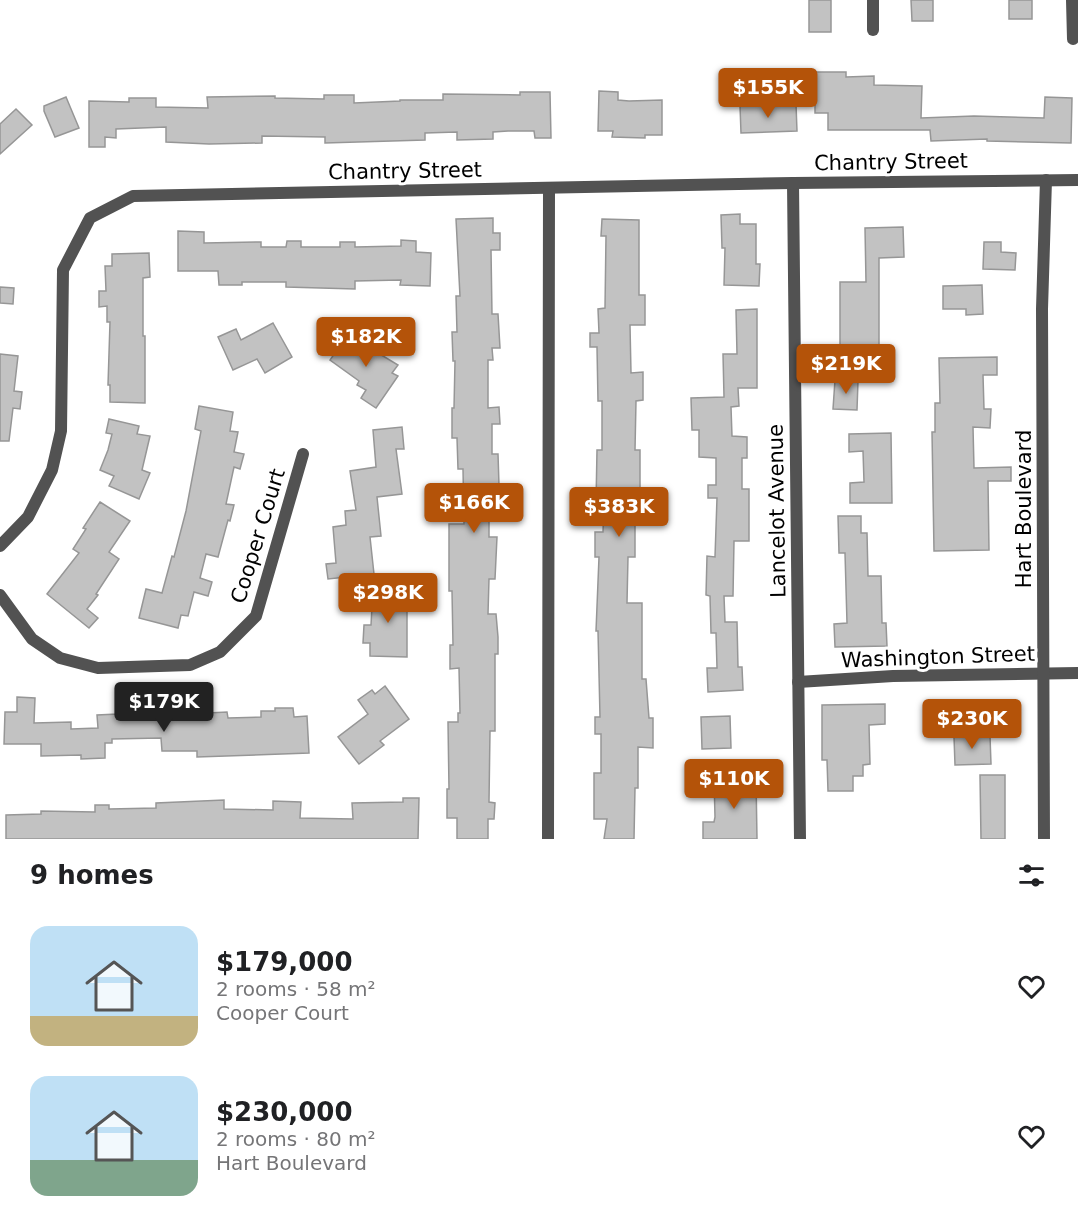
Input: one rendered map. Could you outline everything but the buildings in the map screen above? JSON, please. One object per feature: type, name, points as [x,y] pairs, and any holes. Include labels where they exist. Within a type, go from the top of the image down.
[{"type":"street","points":[[873,0],[873,30]]},
{"type":"street","points":[[1072,0],[1072,39]]},
{"type":"street","name":"Hart Boulevard","points":[[1044,839],[1042,309],[1046,180]]},
{"type":"street","name":"Chantry Street","points":[[0,546],[28,517],[52,470],[61,431],[63,270],[90,218],[133,196],[793,183],[1078,180]]},
{"type":"street","name":"Lancelot Avenue","points":[[793,183],[800,839]]},
{"type":"street","points":[[548,839],[549,188]]},
{"type":"street","name":"Cooper Court","points":[[0,595],[32,639],[60,658],[98,668],[190,665],[220,652],[256,616],[303,454]]},
{"type":"street","name":"Washington Street","points":[[798,682],[893,676],[1078,673]]}]
